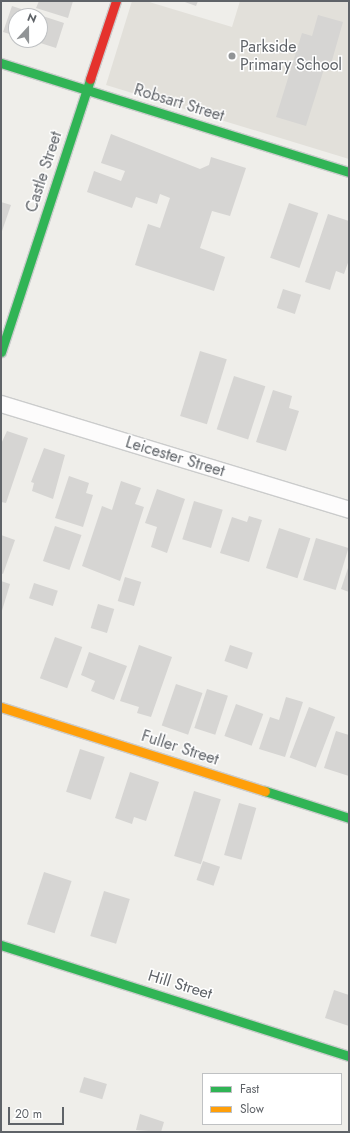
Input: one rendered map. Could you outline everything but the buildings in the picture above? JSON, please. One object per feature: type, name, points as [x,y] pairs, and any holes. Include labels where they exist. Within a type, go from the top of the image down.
[{"type":"street","name":"Castle Street","points":[[1,352],[116,1]]},
{"type":"street","name":"Robsart Street","points":[[1,63],[349,172]]},
{"type":"street","name":"Leicester Street","points":[[1,404],[349,510]]},
{"type":"street","name":"Fuller Street","points":[[1,707],[349,818]]},
{"type":"street","name":"Hill Street","points":[[1,945],[349,1056]]},
{"type":"shaded area","name":"Parkside Primary School","points":[[132,1],[146,1],[232,27],[240,1],[349,1],[349,159],[106,85]]},
{"type":"traffic: fast","points":[[1,63],[349,172]]},
{"type":"traffic: fast","points":[[1,352],[90,79]]},
{"type":"traffic: fast","points":[[265,791],[349,818]]},
{"type":"traffic: fast","points":[[1,945],[349,1056]]},
{"type":"traffic: slow","points":[[1,707],[265,791]]},
{"type":"traffic: jam","points":[[90,79],[116,1]]},
{"type":"place","name":"Parkside Primary School","points":[[232,56]]}]
